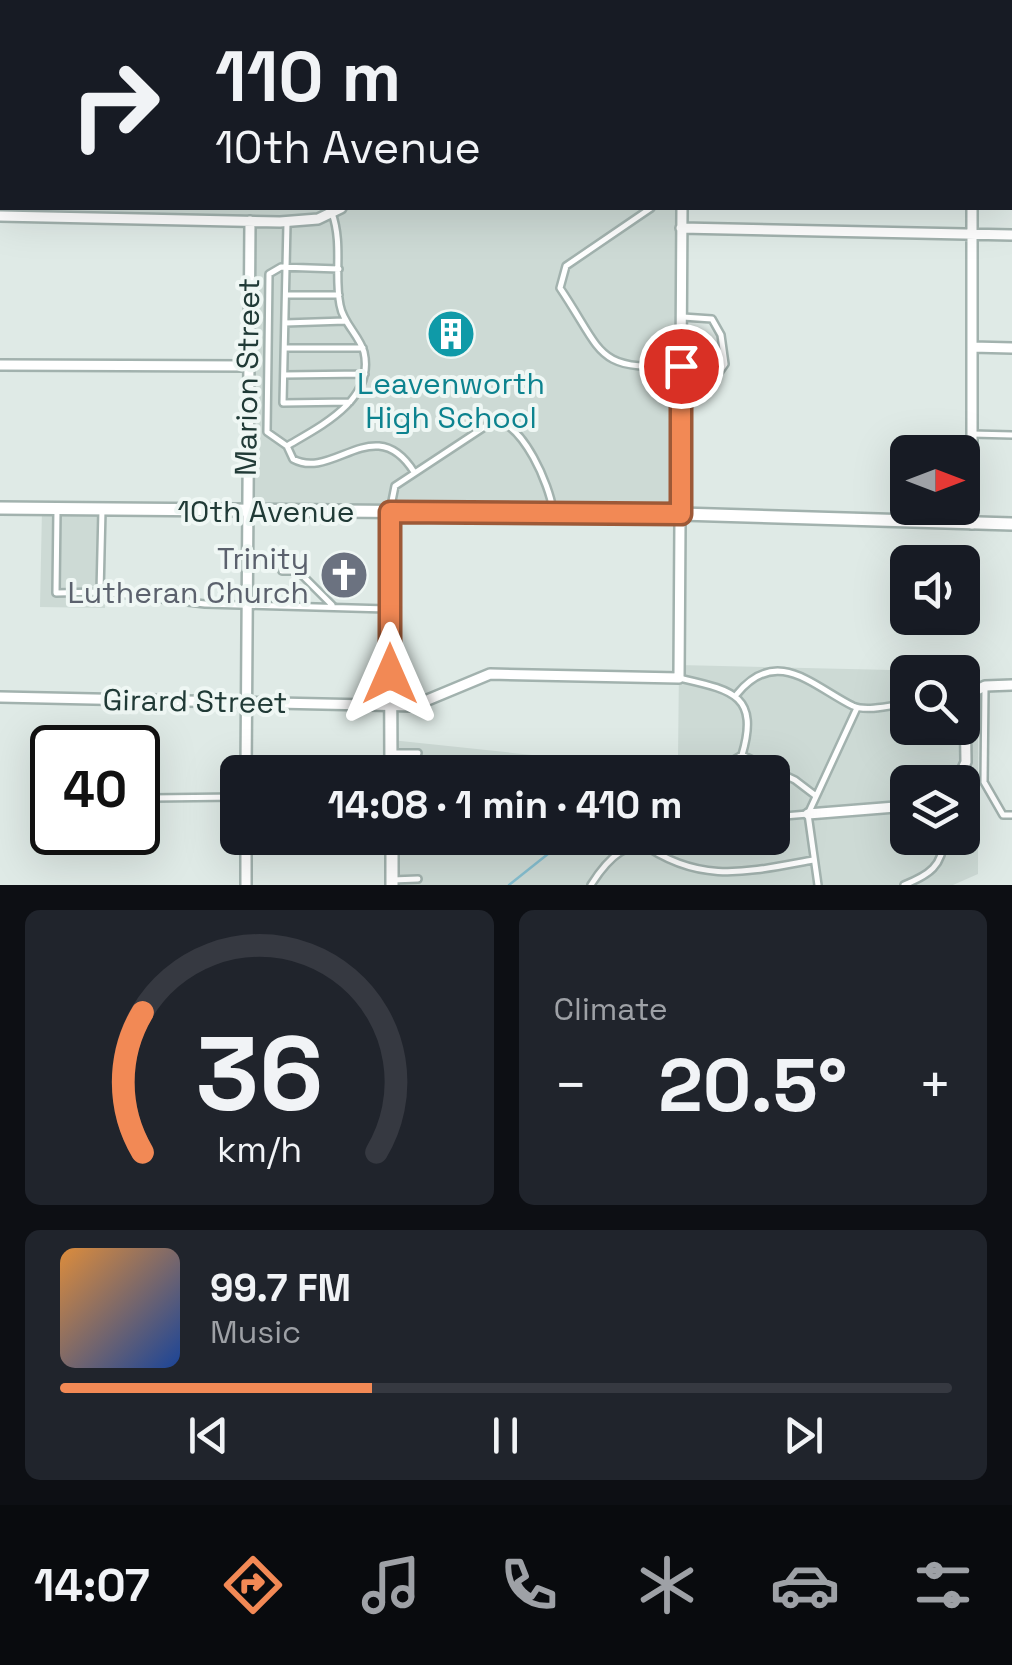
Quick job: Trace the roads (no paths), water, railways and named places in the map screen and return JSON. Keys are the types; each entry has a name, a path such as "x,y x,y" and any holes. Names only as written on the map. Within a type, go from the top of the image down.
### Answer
{"street":[{"path":"0,216 287,222 336,210"},
{"path":"679,678 682,210"},
{"path":"972,210 972,434"},
{"name":"Marion Street","path":"246,755 250,221"},
{"path":"682,228 1012,235"},
{"path":"972,348 1012,348"},
{"path":"0,365 248,366"},
{"name":"10th Avenue","path":"0,508 681,514 890,521"},
{"path":"390,512 391,753"},
{"name":"10th Avenue","path":"980,524 1012,524"},
{"name":"Girard Street","path":"0,697 413,706 490,674 679,678"},
{"path":"980,688 1012,685"},
{"path":"808,814 890,807"},
{"path":"246,855 246,885"},
{"path":"392,855 392,882"}],"lane":[{"path":"287,446 350,402 365,374 363,348 345,322 338,295 336,210"},
{"path":"648,210 566,266 560,288 607,359 616,364 681,366"},
{"path":"287,222 283,402 350,402"},
{"path":"339,269 286,268 268,274 266,432 287,446 294,459 308,464 365,446 380,446 400,454 414,472"},
{"path":"286,296 338,295"},
{"path":"681,386 711,384 726,364 721,335 712,319 682,317"},
{"path":"285,322 345,322"},
{"path":"284,348 363,348"},
{"path":"248,366 266,366"},
{"path":"284,375 365,374"},
{"path":"390,512 395,486 486,424 503,421 543,472 553,513"},
{"path":"972,434 1012,434"},
{"path":"57,509 56,593 100,592 170,602 390,610"},
{"path":"100,592 102,510"},
{"path":"282,571 298,571 334,607"},
{"path":"737,694 748,680 761,674 797,674 814,680 857,708 890,705"},
{"path":"679,678 737,694 747,709 748,736 742,755"},
{"path":"985,686 984,782 1003,816 1012,816"},
{"path":"818,885 808,814 857,708"},
{"path":"391,753 418,753"},
{"path":"790,778 816,796"},
{"path":"160,798 220,797"},
{"path":"790,816 808,814"},
{"path":"590,885 614,855"},
{"path":"658,855 726,876 814,860"},
{"path":"904,885 929,875 943,855"},
{"path":"392,882 418,880"}],"waterway":[{"path":"509,885 547,855"}],"place":[{"name":"Leavenworth High School","path":"451,334"},
{"name":"Trinity Lutheran Church","path":"344,575"}]}
